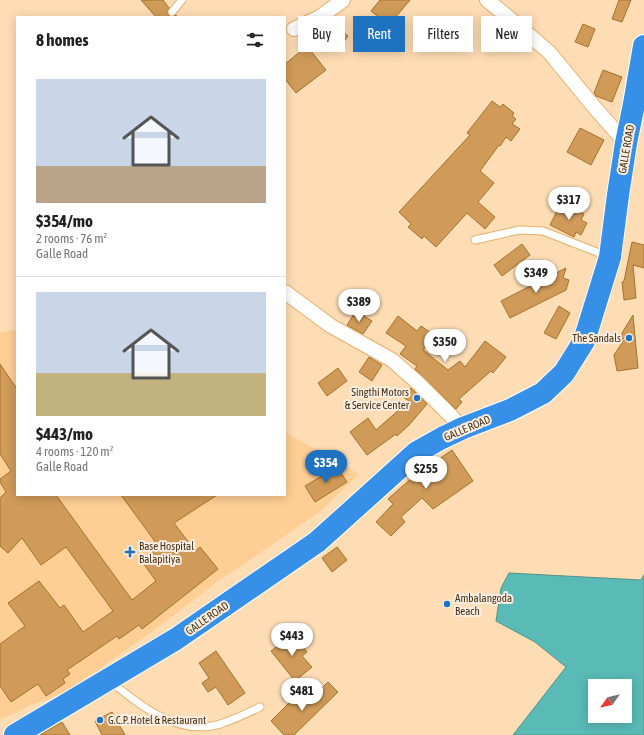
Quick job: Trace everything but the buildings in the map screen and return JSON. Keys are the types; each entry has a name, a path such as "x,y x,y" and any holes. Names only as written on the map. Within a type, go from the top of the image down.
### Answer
{"highway":[{"name":"GALLE ROAD","path":"15,735 176,639 317,542 417,452 463,428 510,410 544,393 564,373 584,340 610,257 626,143 644,46"}],"street":[{"path":"294,29 320,17 343,0"},
{"path":"487,0 508,16 549,52 626,143"},
{"path":"286,293 330,326 392,360 418,382 463,428"}],"lane":[{"path":"172,12 182,0"},
{"path":"475,240 519,230 543,231 610,257"},
{"path":"108,679 132,699 154,713 185,725 200,727 222,724 260,707"}],"shaded area":[{"name":"Base Hospital Balapitiya","path":"16,330 16,496 286,496 286,433 359,474 321,511 220,580 153,631 66,692 29,706 0,720 0,332"}],"water":[{"path":"509,573 641,580 644,575 644,735 513,735 566,667 535,642 496,621 501,588"}],"place":[{"name":"The Sandals","path":"629,338"},
{"name":"Singthi Motors & Service Center","path":"417,398"},
{"name":"Base Hospital Balapitiya","path":"130,552"},
{"name":"Ambalangoda Beach","path":"447,604"},
{"name":"G.C.P. Hotel & Restaurant","path":"100,720"}]}
